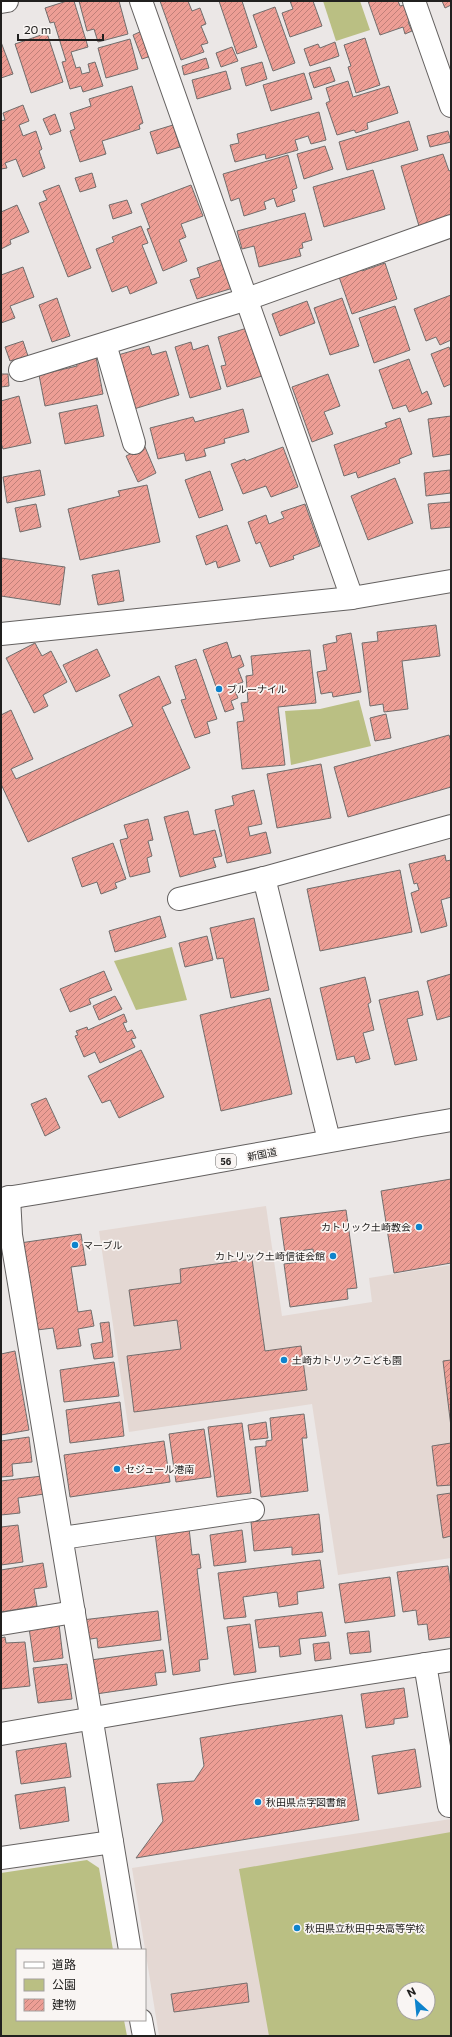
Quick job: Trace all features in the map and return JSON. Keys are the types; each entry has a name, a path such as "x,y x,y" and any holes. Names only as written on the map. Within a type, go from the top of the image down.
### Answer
{"street":[{"path":"1,2 7,1"},
{"path":"141,1 352,598"},
{"path":"414,1 451,106"},
{"path":"20,370 247,299 451,226"},
{"path":"105,344 134,443"},
{"path":"1,634 352,598 451,581"},
{"path":"179,899 264,878 451,826"},
{"path":"264,878 329,1140"},
{"name":"新国道","path":"5,1198 208,1164 329,1140 451,1120"},
{"path":"5,1198 130,1949"},
{"path":"62,1538 252,1510"},
{"path":"1,1624 74,1612"},
{"path":"1,1734 234,1694 451,1660"},
{"path":"425,1664 449,1806 451,1806"},
{"path":"1,1858 112,1842"},
{"path":"141,2021 144,2036"}],"shaded area":[{"name":"土崎カトリックこども園","path":"266,1206 282,1316 372,1302 369,1278 451,1265 451,1558 338,1575 312,1404 129,1432 99,1231"},
{"name":"秋田県立秋田中央高等学校","path":"451,1819 451,2036 159,2036 132,1868"}],"green space":[{"path":"323,1 360,1 370,30 336,41"},
{"path":"359,700 371,746 291,765 285,711 320,709"},
{"path":"172,947 187,1000 136,1010 114,961"},
{"name":"秋田県立秋田中央高等学校","path":"451,1832 451,2036 269,2036 239,1869"},
{"path":"87,1860 99,1868 113,1949 16,1949 16,2021 124,2021 127,2036 1,2036 1,1873"}],"building":[{"path":"67,1 74,1 88,47 71,52 76,68 80,67 82,74 90,72 88,64 95,62 103,86 83,92 81,86 70,89 62,62 66,61 54,22 50,23 45,8"},
{"path":"79,1 119,1 128,34 98,42 94,29 87,31"},
{"path":"160,1 188,1 192,11 200,8 206,24 201,26 208,43 201,45 204,52 181,60"},
{"path":"219,1 242,1 257,47 237,54"},
{"path":"290,1 313,1 322,26 290,37 282,13 293,9"},
{"path":"368,1 398,1 400,6 408,4 410,21 408,22 412,31 405,34 403,27 380,35"},
{"path":"442,1 451,1 451,5 445,8"},
{"path":"275,7 295,63 273,71 253,15"},
{"path":"142,31 151,56 142,59 133,35"},
{"path":"47,33 63,82 31,93 15,44"},
{"path":"365,38 380,85 356,93 348,67 351,66 344,45"},
{"path":"130,39 138,69 106,78 98,48"},
{"path":"1,42 13,74 1,78"},
{"path":"335,42 339,56 310,66 304,49 318,44 320,48"},
{"path":"232,47 238,61 221,67 216,53"},
{"path":"206,58 209,68 184,75 182,66"},
{"path":"262,62 267,79 246,86 241,68"},
{"path":"330,67 335,81 314,88 309,73"},
{"path":"226,71 231,89 197,99 192,80"},
{"path":"304,73 312,99 271,111 263,85"},
{"path":"348,81 353,97 389,86 398,113 367,123 368,129 356,133 354,130 337,135 326,103 330,101 326,88"},
{"path":"132,86 143,123 139,125 140,129 102,141 106,154 80,162 70,131 75,129 70,113 91,106 89,99"},
{"path":"23,105 29,121 19,125 23,136 36,131 42,149 39,151 45,168 23,177 16,159 5,163 7,168 1,169 1,121 5,120 3,113"},
{"path":"319,112 326,140 311,144 308,136 295,140 298,150 266,159 265,154 235,162 230,145 239,143 237,134"},
{"path":"55,114 61,131 50,135 43,119"},
{"path":"409,121 418,150 347,170 339,142"},
{"path":"173,125 180,147 157,154 150,132"},
{"path":"448,131 451,142 430,147 427,136"},
{"path":"325,146 333,169 304,179 297,154"},
{"path":"443,154 449,171 451,170 451,216 419,226 401,166"},
{"path":"288,155 297,188 292,190 295,201 277,207 274,198 264,202 266,209 244,216 239,198 231,201 223,174"},
{"path":"373,170 385,209 324,227 313,187"},
{"path":"92,173 96,187 80,192 75,178"},
{"path":"59,185 91,268 68,277 39,203 47,200 43,191"},
{"path":"191,185 203,216 181,224 186,237 179,240 187,261 163,271 147,229 150,228 141,204"},
{"path":"127,200 132,213 113,219 109,205"},
{"path":"17,205 29,232 10,240 11,244 1,249 1,212"},
{"path":"305,213 312,240 302,243 303,248 299,249 301,256 259,267 254,246 242,249 237,231"},
{"path":"141,226 148,243 142,245 157,283 130,294 127,286 112,292 96,249 114,242 112,237"},
{"path":"223,259 233,288 197,299 190,280 200,277 197,268"},
{"path":"385,263 397,299 352,314 338,274 360,267 362,271"},
{"path":"23,267 34,297 10,306 15,318 1,323 1,275"},
{"path":"451,295 451,340 440,345 436,337 426,341 414,309"},
{"path":"57,298 70,336 52,342 39,305"},
{"path":"342,298 359,346 330,355 314,308"},
{"path":"307,301 315,323 280,336 272,314"},
{"path":"395,306 410,350 374,363 359,318"},
{"path":"247,328 262,376 227,387 221,366 226,365 218,337"},
{"path":"23,341 28,356 10,361 5,347"},
{"path":"191,342 193,350 208,345 221,389 190,398 175,347"},
{"path":"149,346 152,355 166,351 179,395 134,409 118,355"},
{"path":"449,347 451,352 451,384 444,387 431,354"},
{"path":"96,357 103,394 45,406 39,375 77,366 76,361"},
{"path":"409,359 422,394 427,391 432,404 409,412 406,405 393,409 379,370"},
{"path":"1,374 8,374 9,386 1,387"},
{"path":"328,374 340,406 324,412 333,434 312,442 292,387"},
{"path":"19,396 31,443 3,449 1,443 1,401"},
{"path":"97,405 104,436 65,444 59,413"},
{"path":"243,409 249,432 224,439 225,443 204,449 206,456 186,461 184,453 158,459 150,428 193,417 195,422"},
{"path":"451,416 451,454 433,457 428,419"},
{"path":"400,418 412,454 399,459 400,463 358,478 356,472 344,476 334,445 387,427 385,423"},
{"path":"145,447 156,473 138,482 126,456"},
{"path":"283,447 298,487 271,497 266,486 243,494 231,464 245,459 246,461"},
{"path":"40,470 45,495 7,503 3,477"},
{"path":"450,470 451,493 426,496 424,473"},
{"path":"210,471 223,510 199,518 185,480"},
{"path":"395,478 413,523 368,540 351,496"},
{"path":"147,485 160,542 80,560 68,509 120,496 118,491"},
{"path":"451,502 451,527 431,529 428,504"},
{"path":"36,504 41,527 20,532 15,508"},
{"path":"305,504 320,546 293,556 294,559 270,567 260,542 256,544 248,522 266,515 269,524 284,518 281,512"},
{"path":"227,525 240,561 218,568 216,561 206,565 196,536"},
{"path":"1,558 65,567 60,605 1,596"},
{"path":"119,570 124,601 98,605 92,575"},
{"path":"436,625 440,656 402,661 408,709 384,712 383,704 370,706 362,643 378,641 377,632"},
{"path":"351,633 361,692 333,697 332,692 321,694 317,672 327,670 323,645 337,642 336,636"},
{"path":"227,642 232,658 240,655 244,666 238,669 243,682 233,686 238,698 231,701 234,709 225,712 203,650"},
{"path":"35,643 42,656 51,651 67,682 43,695 48,706 34,713 6,658"},
{"path":"97,649 110,676 76,692 63,665"},
{"path":"310,650 316,703 278,707 285,765 242,769 237,722 244,721 241,703 248,702 246,676 253,675 251,656"},
{"path":"196,659 217,719 207,722 210,733 195,738 181,700 186,699 175,666"},
{"path":"159,676 171,703 162,707 190,768 28,842 1,784 1,715 11,710 33,759 11,769 16,779 133,726 119,695"},
{"path":"386,714 391,738 375,741 370,718"},
{"path":"449,735 451,741 451,787 348,817 334,767"},
{"path":"321,764 331,818 277,828 267,774"},
{"path":"254,790 262,824 248,827 250,836 266,832 271,853 227,863 215,810 234,805 232,796"},
{"path":"188,811 194,835 215,830 222,856 213,858 216,867 180,877 164,817"},
{"path":"148,819 153,840 148,841 152,856 147,858 150,872 130,877 120,840 128,838 124,825"},
{"path":"113,843 126,879 115,883 117,888 101,894 97,882 82,887 72,858"},
{"path":"445,855 446,861 451,860 451,897 441,900 447,926 421,933 411,893 419,890 417,883 414,884 409,864"},
{"path":"400,870 412,932 320,951 307,889"},
{"path":"160,916 166,937 115,952 109,931"},
{"path":"254,918 269,990 231,998 223,958 217,959 210,928"},
{"path":"207,936 213,960 185,967 179,943"},
{"path":"104,971 112,990 89,999 91,1004 70,1012 60,989"},
{"path":"451,974 451,1016 437,1020 427,981"},
{"path":"365,977 371,1002 368,1004 374,1030 363,1033 370,1059 356,1063 354,1056 337,1060 320,988"},
{"path":"418,991 423,1015 407,1019 417,1060 395,1065 379,1000"},
{"path":"115,996 122,1009 99,1020 93,1006"},
{"path":"270,998 292,1094 221,1111 200,1015"},
{"path":"124,1014 127,1022 123,1023 127,1032 132,1030 136,1038 131,1039 135,1047 100,1063 95,1052 84,1057 75,1036 78,1035 76,1031 87,1027 88,1030"},
{"path":"141,1050 164,1097 119,1118 110,1100 102,1103 88,1076"},
{"path":"46,1098 60,1128 45,1136 31,1104"},
{"name":"カトリック土崎教会","path":"451,1179 451,1263 394,1273 381,1191"},
{"name":"カトリック土崎信徒会館","path":"346,1210 357,1288 347,1289 348,1299 290,1307 284,1264 314,1260 313,1249 285,1253 280,1218"},
{"path":"81,1234 86,1265 71,1267 78,1312 91,1310 94,1326 78,1329 81,1346 57,1349 53,1328 37,1330 29,1275 25,1276 20,1243"},
{"path":"252,1259 265,1351 301,1346 307,1390 134,1412 127,1356 181,1349 177,1320 134,1326 129,1290 181,1283 180,1269"},
{"path":"109,1322 113,1357 94,1359 91,1344 103,1342 100,1323"},
{"path":"15,1351 29,1430 1,1435 1,1354"},
{"path":"451,1360 451,1427 443,1361"},
{"path":"114,1362 119,1396 64,1402 60,1370"},
{"path":"120,1402 124,1436 70,1443 66,1410"},
{"path":"304,1414 307,1438 302,1438 308,1491 261,1497 255,1447 266,1446 266,1441 272,1440 270,1418"},
{"path":"266,1422 268,1438 250,1440 248,1425"},
{"path":"242,1423 251,1493 217,1497 208,1427"},
{"path":"204,1429 211,1477 176,1482 169,1434"},
{"path":"29,1437 32,1462 12,1464 13,1476 1,1477 1,1441"},
{"name":"セジュール港南","path":"164,1441 170,1482 70,1497 64,1455"},
{"path":"451,1443 451,1485 437,1486 432,1446"},
{"path":"42,1476 44,1494 18,1498 20,1513 1,1515 1,1481"},
{"path":"451,1493 451,1536 443,1538 437,1495"},
{"path":"319,1514 323,1552 292,1555 292,1547 254,1551 251,1522"},
{"path":"18,1525 23,1562 1,1565 1,1527"},
{"path":"189,1528 192,1555 199,1554 201,1568 197,1569 208,1659 199,1660 200,1671 173,1675 155,1533"},
{"path":"242,1530 246,1562 214,1566 210,1535"},
{"path":"320,1560 324,1588 297,1592 298,1604 279,1607 277,1592 243,1597 246,1617 224,1619 218,1573"},
{"path":"43,1563 47,1587 34,1589 37,1606 1,1612 1,1570"},
{"path":"448,1566 451,1588 451,1637 429,1640 427,1624 418,1625 416,1610 403,1612 397,1572"},
{"path":"390,1577 395,1616 345,1623 339,1584"},
{"path":"158,1611 161,1640 98,1648 97,1638 84,1640 82,1620"},
{"path":"322,1612 326,1636 299,1639 301,1654 280,1657 279,1646 259,1648 255,1620"},
{"path":"59,1624 63,1658 34,1662 29,1628"},
{"path":"250,1624 256,1672 234,1675 227,1627"},
{"path":"369,1631 371,1652 350,1654 347,1633"},
{"path":"5,1637 6,1643 25,1642 30,1686 1,1689 1,1638"},
{"path":"329,1642 331,1659 315,1661 313,1644"},
{"path":"163,1650 166,1672 155,1673 157,1685 96,1694 91,1660"},
{"path":"67,1664 72,1699 38,1703 33,1668"},
{"path":"404,1688 408,1717 394,1719 394,1724 366,1728 361,1694"},
{"name":"秋田県点字図書館","path":"342,1715 359,1820 136,1858 163,1821 157,1784 194,1781 204,1766 200,1738"},
{"path":"66,1743 71,1777 21,1784 16,1751"},
{"path":"415,1749 421,1787 378,1794 372,1756"},
{"path":"65,1787 69,1821 20,1829 15,1795"},
{"path":"247,1983 249,2002 174,2012 171,1994"}],"place":[{"name":"ブルーナイル","path":"219,689"},
{"name":"カトリック土崎教会","path":"419,1227"},
{"name":"マーブル","path":"75,1245"},
{"name":"カトリック土崎信徒会館","path":"333,1256"},
{"name":"土崎カトリックこども園","path":"284,1360"},
{"name":"セジュール港南","path":"117,1469"},
{"name":"秋田県点字図書館","path":"258,1802"},
{"name":"秋田県立秋田中央高等学校","path":"297,1928"}]}
